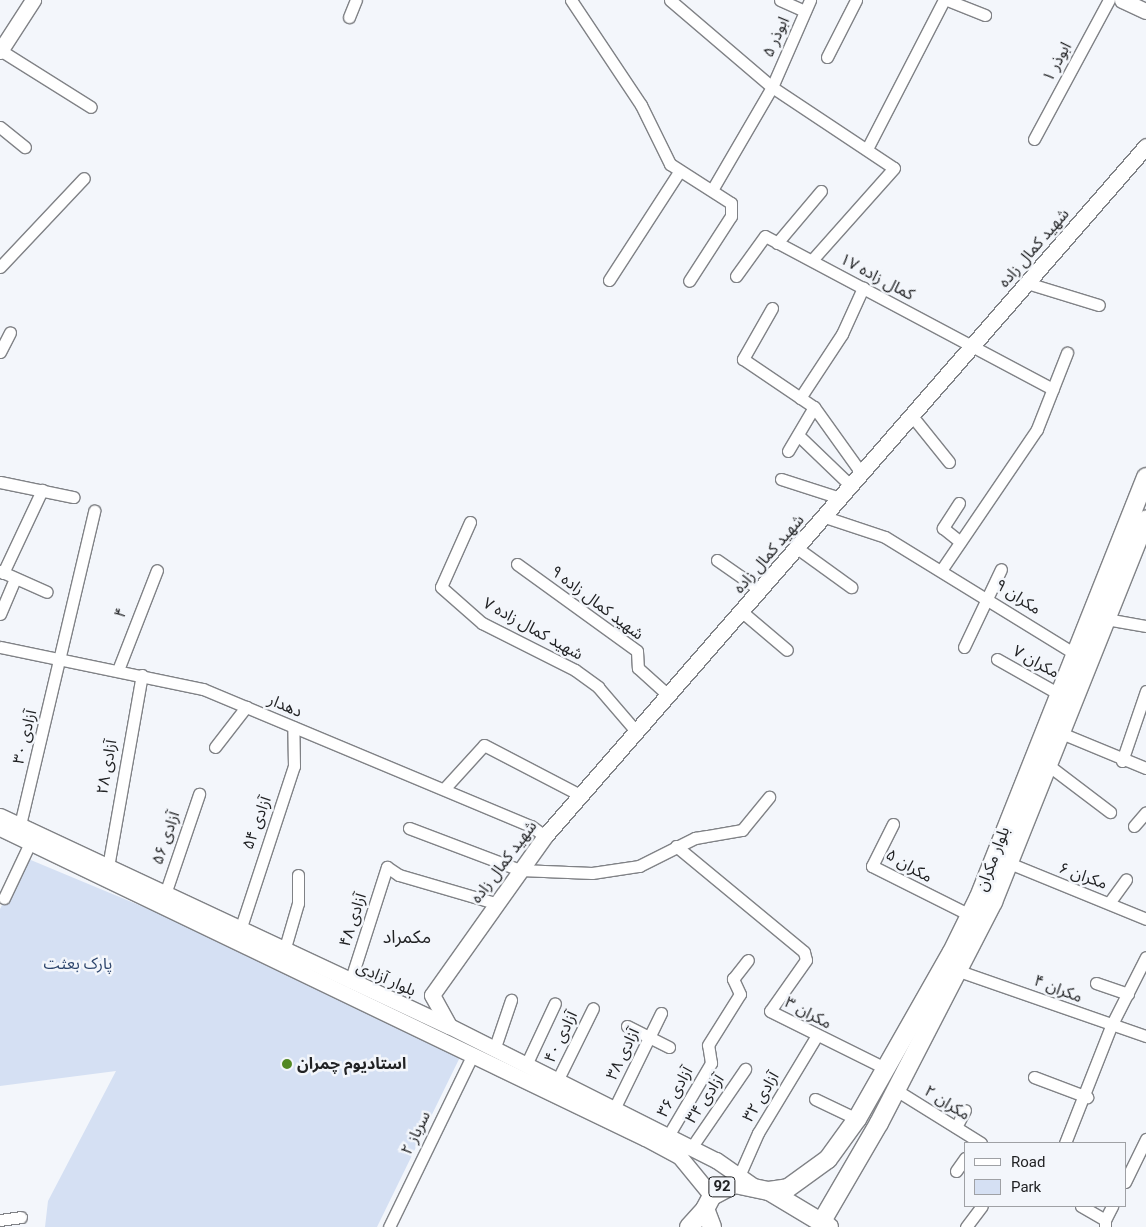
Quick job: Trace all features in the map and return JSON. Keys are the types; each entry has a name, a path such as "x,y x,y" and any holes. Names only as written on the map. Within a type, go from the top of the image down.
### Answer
{"main road":[{"path":"0,50 33,0"},
{"path":"1122,0 1146,12"},
{"name":"شهید کمال زاده","path":"432,995 494,903 545,836 635,730 862,474 1146,146"},
{"name":"بلوار مکران","path":"769,1191 808,1177 853,1126 887,1069 970,915 1146,477"},
{"name":"بلوار مکران","path":"826,1224 959,971 1009,863 1146,520"},
{"name":"بلوار آزادی","path":"0,816 350,982 449,1026 668,1136 746,1180"},
{"name":"بلوار آزادی","path":"0,828 472,1054 680,1157 708,1203"},
{"path":"402,1005 432,995 449,1026"},
{"path":"853,1126 852,1144 866,1145"},
{"name":"92","path":"689,1227 721,1187 746,1180 826,1224"},
{"name":"92","path":"708,1203 712,1227"}],"street":[{"path":"349,17 356,0"},
{"path":"572,0 679,172 731,203 731,216 689,281"},
{"path":"670,0 772,86 868,147 894,168 812,260"},
{"path":"780,0 808,5"},
{"path":"827,57 856,0"},
{"path":"868,147 946,0 985,15"},
{"name":"ابوذر ۱","path":"1034,139 1109,0"},
{"name":"ابوذر ۵","path":"712,190 772,86 808,5"},
{"path":"0,50 91,108"},
{"path":"0,127 25,147"},
{"path":"609,280 679,172"},
{"path":"0,268 84,178"},
{"path":"777,243 821,191"},
{"name":"کمال زاده ۱۷","path":"736,276 765,236 974,344 1053,389"},
{"path":"1027,283 1099,305"},
{"path":"800,398 842,334 863,288"},
{"path":"772,308 743,359 814,407 862,474"},
{"path":"0,352 10,332"},
{"path":"942,569 1037,429 1067,354"},
{"path":"788,451 814,407"},
{"path":"912,416 949,462"},
{"path":"798,435 851,486"},
{"path":"781,478 840,498"},
{"path":"0,482 73,497"},
{"path":"42,490 2,572 47,592"},
{"path":"959,502 943,528 960,542"},
{"name":"آزادی ۳۰","path":"20,825 62,658 94,511"},
{"name":"مکران ۹","path":"824,517 885,537 988,597 1075,654"},
{"name":"شهید کمال زاده ۷","path":"470,522 441,588 482,623 575,670 598,687 635,730"},
{"path":"797,548 851,588"},
{"path":"717,560 760,590"},
{"name":"شهید کمال زاده ۹","path":"517,564 637,651 638,668 667,694"},
{"path":"964,647 1002,568"},
{"name":"۴","path":"118,670 157,570"},
{"path":"0,614 15,579"},
{"path":"741,611 787,650"},
{"path":"1106,620 1146,626"},
{"name":"دهدار","path":"0,647 62,658 203,689 444,790 545,836"},
{"name":"مکران ۷","path":"997,659 1059,694"},
{"name":"آزادی ۲۸","path":"108,867 142,675"},
{"path":"1122,761 1146,691"},
{"path":"215,747 246,707"},
{"name":"آزادی ۵۴","path":"240,930 294,766 293,727"},
{"path":"1061,734 1122,761 1146,768"},
{"path":"444,790 484,744 580,795"},
{"path":"1048,765 1110,812"},
{"name":"آزادی ۵۶","path":"165,894 199,794"},
{"path":"409,828 520,870 592,873 639,866 676,846 742,830 769,797"},
{"path":"1134,826 1146,812"},
{"name":"مکران ۵","path":"893,824 872,866 970,915"},
{"path":"4,898 30,843"},
{"name":"مکران ۳","path":"676,846 804,952 806,960 770,1012 816,1037 887,1069"},
{"name":"مکران ۶","path":"1009,863 1058,886 1109,903 1146,919"},
{"name":"آزادی ۴۸","path":"350,982 387,867 399,875 494,903"},
{"path":"284,951 298,904 298,875"},
{"path":"1109,903 1126,880"},
{"path":"1065,1142 1087,1097 1111,1026 1146,957"},
{"name":"آزادی ۳۶","path":"668,1136 711,1063 708,1044 740,994 734,980 748,960"},
{"name":"مکران ۴","path":"959,971 1111,1026 1146,1036"},
{"path":"1096,983 1128,994"},
{"path":"494,1050 511,1000"},
{"path":"526,1065 555,1003"},
{"name":"آزادی ۴۰","path":"558,1081 593,1008"},
{"name":"آزادی ۳۸","path":"614,1109 661,1013"},
{"path":"627,1026 669,1048"},
{"name":"آزادی ۳۲","path":"746,1180 758,1133 816,1037"},
{"name":"سرباز ۲","path":"388,1227 472,1054"},
{"name":"آزادی ۳۴","path":"691,1148 745,1069"},
{"path":"1034,1077 1087,1097"},
{"name":"مکران ۲","path":"896,1090 956,1126 977,1142"},
{"path":"814,1099 853,1126"},
{"path":"956,1126 965,1110"},
{"path":"1126,1180 1146,1139"},
{"path":"956,1171 964,1159"},
{"path":"966,1227 981,1207"},
{"path":"1082,1207 1105,1224 1112,1207"},
{"path":"0,1220 21,1217"}],"green space":[{"name":"استادیوم چمران","path":"26,858 182,923 462,1053 377,1227 45,1227 48,1201 116,1071 0,1086 0,909"}],"place":[{"name":"استادیوم چمران","path":"287,1064"}],"district":[{"name":"مکمراد","path":"407,937"}],"park label":[{"name":"پارک بعثت","path":"78,964"}]}
